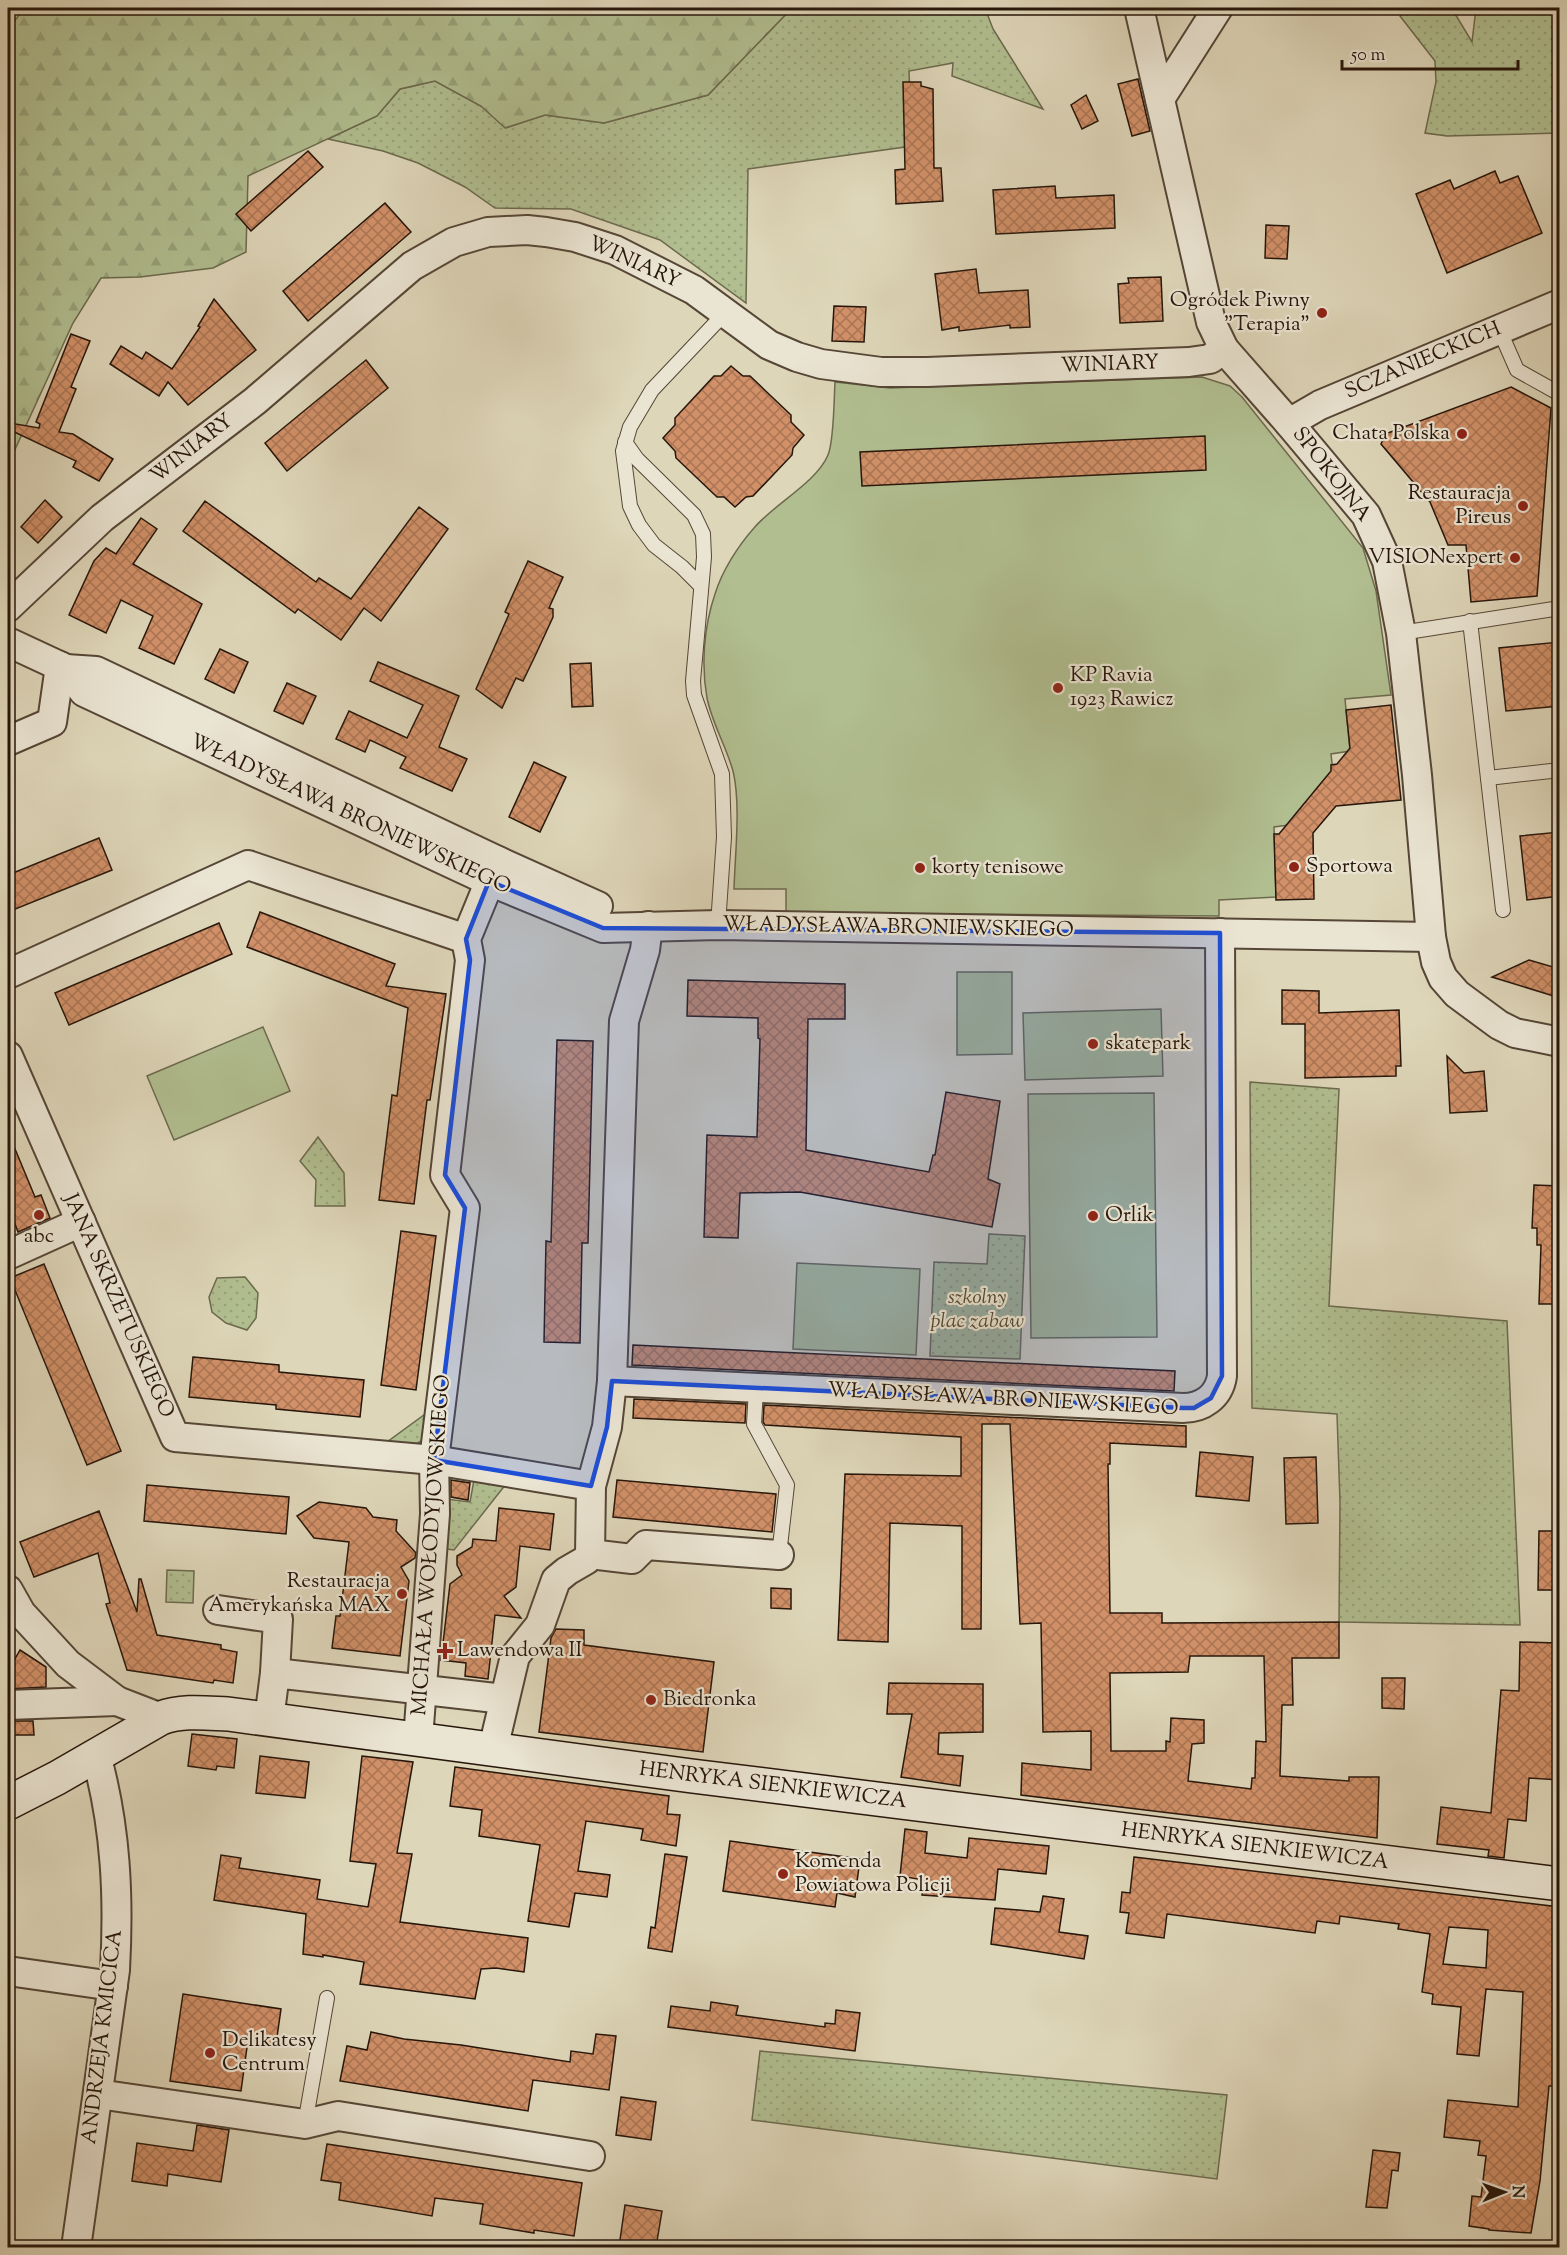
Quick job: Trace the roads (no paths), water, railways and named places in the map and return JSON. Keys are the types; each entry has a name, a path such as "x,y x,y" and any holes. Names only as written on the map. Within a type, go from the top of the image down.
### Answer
{"street":[{"name":"SPOKOJNA","path":"1139,8 1211,322 1224,349 1366,515 1387,561 1401,633 1417,775 1431,937 1436,962 1443,978 1463,1000 1498,1025 1515,1033 1560,1042"},
{"path":"1160,99 1218,8"},
{"name":"WINIARY","path":"8,607 102,518 255,401 412,266 454,242 470,236 505,230 527,230 575,237 607,247 644,263 694,290 769,345 821,364 881,372 927,372 1189,362 1210,359 1224,349"},
{"name":"SCZANIECKICH","path":"1289,423 1320,405 1560,304"},
{"name":"WŁADYSŁAWA BRONIEWSKIEGO","path":"8,642 63,668 96,671 493,871 579,898 648,926 718,925 1431,937"},
{"path":"8,741 52,722 63,668"},
{"path":"8,974 248,865 466,939"},
{"name":"MICHAŁA WOŁODYJOWSKIEGO","path":"418,1739 435,1514 434,1460 465,1208 446,1175 470,960 466,939 493,871"},
{"path":"494,1749 515,1656 540,1625 556,1580 586,1560 590,1554 591,1486 607,1427 612,1381 624,1021 645,950 648,926"},
{"name":"WŁADYSŁAWA BRONIEWSKIEGO","path":"612,1381 1183,1408 1194,1408 1211,1398 1220,1385 1222,1376 1220,933"},
{"name":"JANA SKRZETUSKIEGO","path":"8,1056 176,1437 434,1460 591,1486"},
{"path":"8,1255 81,1222"},
{"path":"590,1554 633,1559 646,1545 779,1555"},
{"path":"8,1590 21,1613 68,1664 117,1701 161,1718"},
{"path":"218,1610 278,1619 275,1673 269,1720"},
{"path":"275,1673 504,1699"},
{"path":"8,1705 117,1701"},
{"name":"HENRYKA SIENKIEWICZA","path":"8,1803 161,1718 176,1712 190,1712 269,1720 701,1778 1560,1884"},
{"name":"ANDRZEJA KMICICA","path":"76,2247 113,1986 117,1933 118,1883 109,1807 96,1755"},
{"path":"8,1971 113,1986"},
{"path":"98,2094 305,2124 338,2116 591,2156"}],"lane":[{"path":"701,586 682,567 654,545 639,525 630,506 623,451 630,427 652,390 725,313"},
{"path":"1499,329 1517,370 1560,394"},
{"path":"625,442 637,459 694,515 700,525 704,546 693,681 694,695 722,774 724,837 718,925"},
{"path":"1401,633 1560,608"},
{"path":"1470,621 1503,910"},
{"path":"1488,778 1560,770"},
{"path":"756,1388 754,1424 787,1485 779,1555"},
{"path":"305,2124 327,1998"}],"place":[{"name":"Ogródek Piwny \"Terapia\"","path":"1322,313"},
{"name":"Chata Polska","path":"1462,434"},
{"name":"Restauracja Pireus","path":"1523,506"},
{"name":"VISIONexpert","path":"1515,558"},
{"name":"KP Ravia 1923 Rawicz","path":"1058,688"},
{"name":"Sportowa","path":"1294,867"},
{"name":"korty tenisowe","path":"920,868"},
{"name":"skatepark","path":"1093,1044"},
{"name":"abc","path":"39,1215"},
{"name":"Orlik","path":"1093,1216"},
{"name":"Restauracja Amerykańska MAX","path":"402,1594"},
{"name":"Lawendowa II","path":"445,1651"},
{"name":"Biedronka","path":"651,1700"},
{"name":"Komenda Powiatowa Policji","path":"783,1874"},
{"name":"Delikatesy Centrum","path":"210,2053"}],"park label":[{"name":"szkolny plac zabaw","path":"977,1310"}]}
